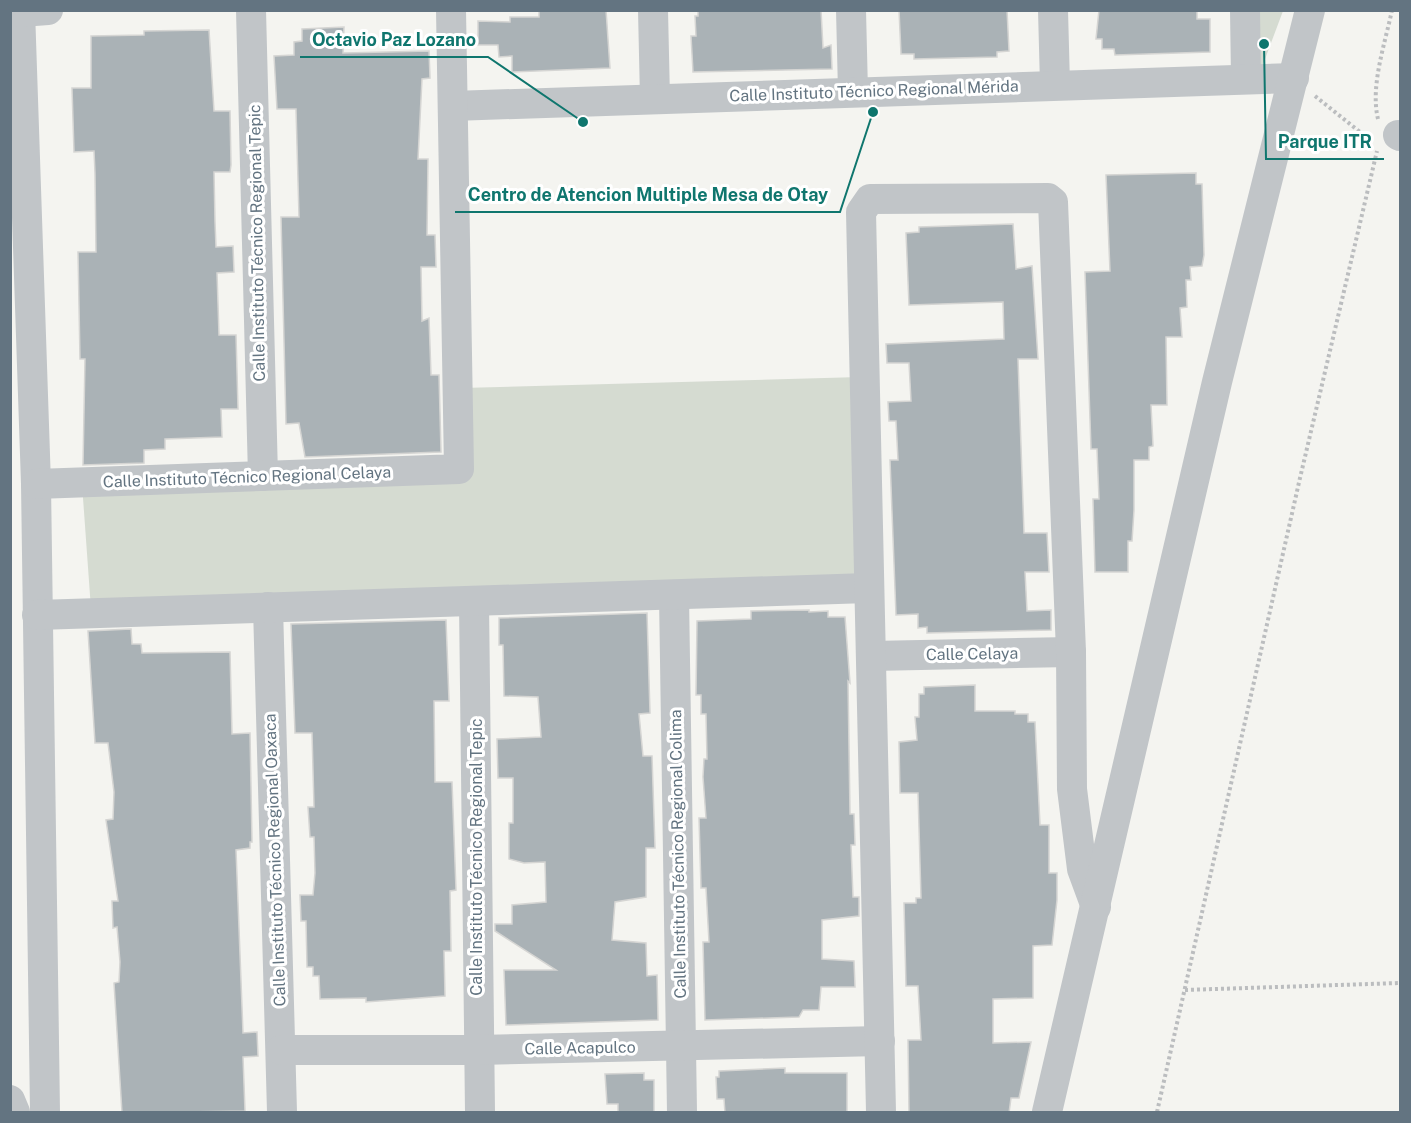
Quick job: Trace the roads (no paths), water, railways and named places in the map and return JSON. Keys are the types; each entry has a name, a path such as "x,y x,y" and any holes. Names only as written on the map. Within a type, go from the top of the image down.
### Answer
{"street":[{"name":"Calle Instituto Técnico Regional Tepic","path":"251,10 263,476"},
{"path":"451,10 453,106"},
{"path":"653,10 655,99"},
{"path":"851,10 853,92"},
{"path":"1053,10 1054,85"},
{"path":"1245,10 1246,78"},
{"path":"1047,1113 1217,382 1310,10"},
{"path":"30,11 18,152 36,484 45,1113"},
{"name":"Calle Instituto Técnico Regional Mérida","path":"453,106 1294,78"},
{"name":"Calle Instituto Técnico Regional Celaya","path":"36,484 459,469 453,106"},
{"path":"881,1113 861,212 870,199 1051,199 1071,652 1074,819 1082,869 1096,907"},
{"path":"37,615 868,588"},
{"name":"Calle Instituto Técnico Regional Colima","path":"674,596 682,1113"},
{"name":"Calle Instituto Técnico Regional Tepic","path":"474,602 480,1113"},
{"name":"Calle Instituto Técnico Regional Oaxaca","path":"268,607 282,1113"},
{"name":"Calle Celaya","path":"872,656 1071,652"},
{"name":"Calle Acapulco","path":"280,1050 478,1050 880,1041"},
{"path":"10,1100 15,1113"}],"place":[{"name":"Parque ITR","path":"1264,44"},
{"name":"Centro de Atencion Multiple Mesa de Otay","path":"873,112"},
{"name":"Octavio Paz Lozano","path":"583,122"}]}
